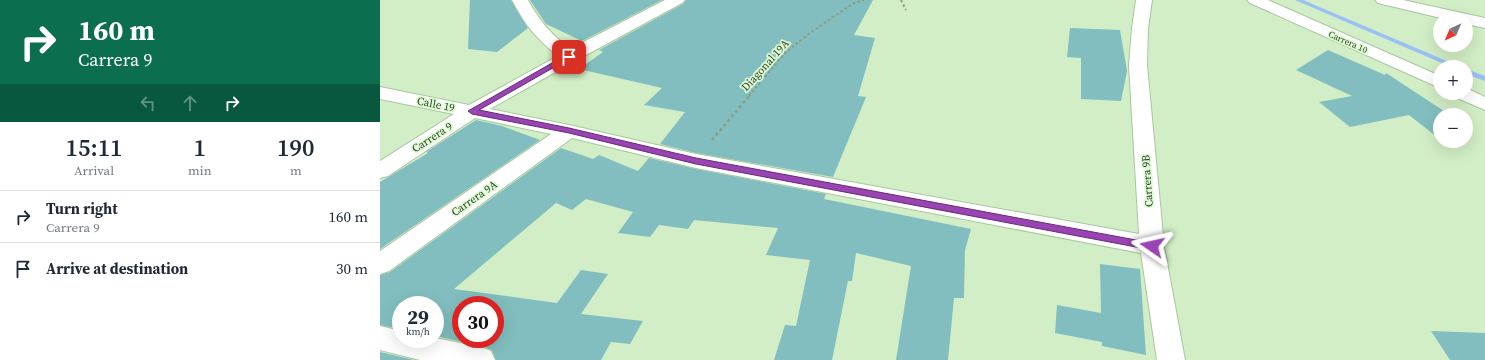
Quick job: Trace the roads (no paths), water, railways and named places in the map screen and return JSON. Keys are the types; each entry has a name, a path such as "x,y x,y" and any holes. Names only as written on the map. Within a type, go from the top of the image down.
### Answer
{"street":[{"path":"520,0 532,22 545,37 569,57"},
{"name":"Carrera 9","path":"380,171 472,111 569,57 677,0"},
{"name":"Carrera 9B","path":"1144,0 1140,28 1138,65 1152,246 1171,360"},
{"name":"Carrera 10","path":"1255,0 1433,80"},
{"path":"1383,0 1435,12"},
{"path":"1473,20 1485,23"},
{"name":"Calle 19","path":"380,93 569,131 696,161 1152,246"},
{"path":"1473,98 1485,104"},
{"name":"Carrera 9A","path":"380,264 569,131"},
{"path":"380,338 481,360"}],"waterway":[{"path":"1298,0 1440,60"},
{"path":"1473,74 1485,79"}]}
